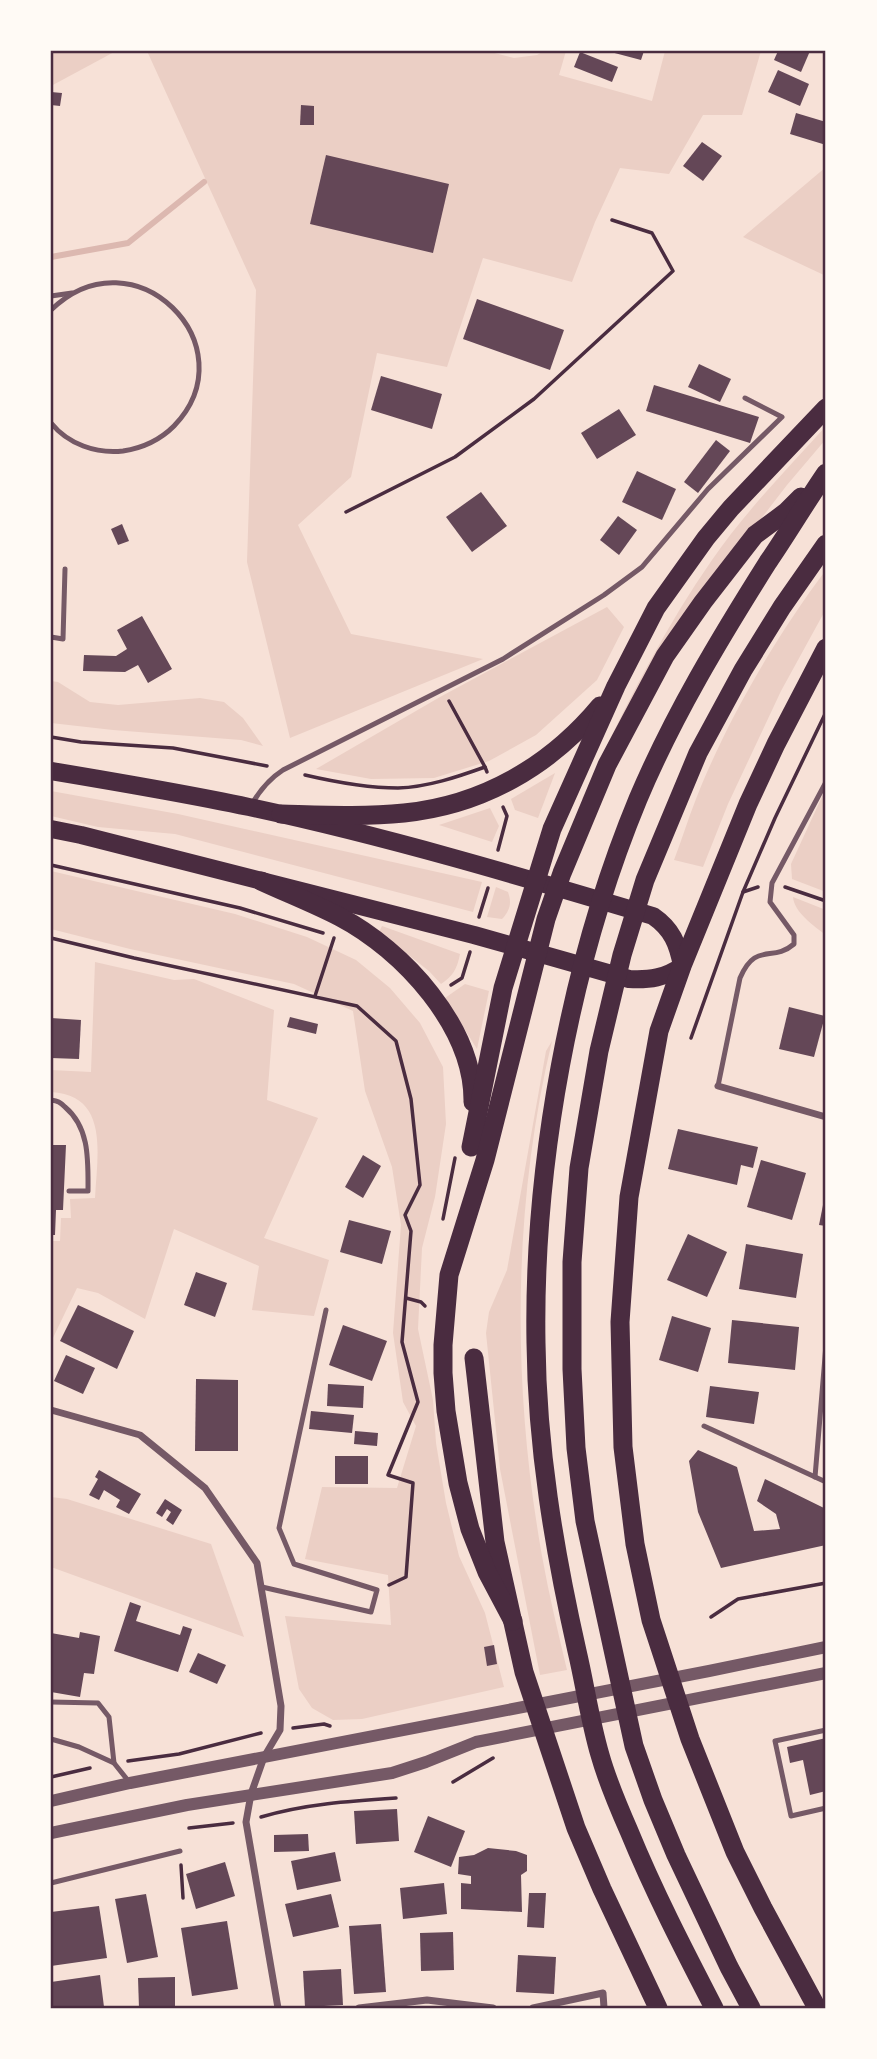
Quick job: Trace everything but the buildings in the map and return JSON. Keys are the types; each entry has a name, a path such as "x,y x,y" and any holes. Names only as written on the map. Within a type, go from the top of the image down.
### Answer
{"highway":[{"path":"466,1144 503,988 552,829 616,686 656,608 705,538 826,408"},
{"path":"513,1621 482,1561 470,1530 458,1483 446,1411 443,1345 449,1275 485,1160 546,919 607,765 664,656 703,602 755,535 786,512 825,474"},
{"path":"714,2008 645,1870 600,1755 563,1587 548,1504 536,1343 538,1242 547,1153 566,1040 592,935 614,864 639,798 674,722 718,642 825,474"},
{"path":"751,2008 667,1833 634,1746 585,1521 576,1448 572,1369 572,1262 579,1168 599,1051 626,942 645,880 698,753 743,670 826,544"},
{"path":"817,2008 735,1852 690,1739 651,1620 635,1544 623,1447 621,1336 629,1197 659,1031 682,966 748,804 826,648"},
{"path":"281,814 403,813 434,808 495,790 524,774 557,749 586,722 616,686"},
{"path":"261,881 341,918 374,939 404,965 433,996 463,1051 469,1072 473,1092 466,1144"},
{"path":"474,1359 495,1542 524,1672 576,1828 658,2008"},
{"path":"729,1967 761,2008"}],"main road":[{"path":"51,771 186,794 281,814 493,868 653,916 673,935 679,948 682,966 662,978 629,979 474,935 81,835 51,830"}],"street":[{"path":"718,1086 826,1116"},
{"path":"51,1410 140,1435 205,1488 257,1563 281,1706 280,1730 264,1757 251,1794 246,1822 278,2008"},
{"path":"51,1801 130,1783 826,1647"},
{"path":"51,1833 187,1805 392,1773 476,1742 501,1736 826,1673"},
{"path":"533,2008 603,1993 604,2008"},
{"path":"359,2008 427,2000 493,2008"}],"lane":[{"path":"51,296 73,293 99,283 128,284 155,293 177,310 192,335 199,362 196,390 184,416 164,436 138,449 110,452 82,446 58,432 51,423"},
{"path":"51,310 73,293"},
{"path":"250,807 260,790 283,770 503,659 604,595 642,567 708,489 782,418 745,398"},
{"path":"51,637 63,639 65,569"},
{"path":"718,1086 740,978 747,963 758,955 789,948 794,944 794,936 770,902 772,883 826,782"},
{"path":"51,1100 58,1101 74,1114 84,1135 88,1191 69,1191"},
{"path":"262,1587 371,1612 377,1590 294,1564 279,1528 326,1310"},
{"path":"814,1477 826,1345"},
{"path":"704,1426 826,1482"},
{"path":"51,1702 98,1703 109,1717 114,1763"},
{"path":"826,1730 775,1741 791,1816 826,1808"},
{"path":"51,1738 114,1763 130,1783"},
{"path":"51,1882 180,1851"}],"path":[{"path":"346,512 456,457 534,399 673,271 652,233 612,220"},
{"path":"433,996 463,978 507,816 485,767 443,690"},
{"path":"691,1038 743,892 826,712"},
{"path":"51,737 81,742 173,748 343,782 399,788 450,779 485,767"},
{"path":"173,748 174,755"},
{"path":"51,865 240,908 335,937 315,996"},
{"path":"51,938 357,1006 396,1041 411,1100 420,1185 405,1215 411,1231 402,1342 418,1402 388,1475 413,1483 406,1577 377,1590"},
{"path":"441,1229 466,1144"},
{"path":"406,1298 421,1302 425,1306"},
{"path":"711,1617 738,1599 826,1583"},
{"path":"51,1777 114,1763 178,1754 250,1734 324,1724 340,1728"},
{"path":"453,1782 494,1757"},
{"path":"190,1828 246,1822 288,1809 342,1801 396,1798"}],"shaded area":[{"path":"51,51 116,51 51,86"},
{"path":"147,51 487,51 514,58 537,55 544,51 566,51 559,75 652,101 665,51 761,51 742,115 703,115 669,174 620,168 572,282 483,258 447,367 377,353 351,477 298,525 351,634 483,659 290,738 247,562 256,290"},
{"path":"826,167 826,276 743,237"},
{"path":"826,426 826,439 730,559 587,798 582,799 642,676 693,588 738,525"},
{"path":"826,570 826,609 781,691 728,804 703,867 674,860 708,770 737,710 771,651"},
{"path":"607,607 624,627 597,680 536,735 489,761 434,778 371,779 316,769 440,697"},
{"path":"51,681 58,682 90,702 118,705 200,698 224,702 243,718 263,746 241,740 51,723"},
{"path":"555,773 538,818 515,810 511,799"},
{"path":"826,788 826,892 792,879 791,864"},
{"path":"51,791 178,814 482,882 473,912 175,834 98,827 51,816"},
{"path":"490,808 499,826 492,842 439,825"},
{"path":"51,871 235,914 307,937 356,960 390,988 420,1023 443,1067 446,1124 435,1197 422,1248 418,1329 433,1400 436,1443 446,1503 459,1556 485,1613 504,1687 362,1719 333,1720 312,1708 299,1689 285,1616 391,1625 388,1575 305,1559 322,1487 397,1488 416,1426 403,1402 393,1333 401,1225 392,1167 365,1091 353,1011 294,984 51,929"},
{"path":"496,887 508,892 509,896 507,913 502,919 487,917"},
{"path":"793,897 826,910 826,935 801,913"},
{"path":"382,926 460,954 454,972 441,984 429,971 379,932"},
{"path":"95,962 174,980 194,979 274,1010 267,1100 318,1118 264,1238 329,1260 314,1316 252,1310 259,1266 174,1229 145,1319 98,1293 77,1288 51,1342 51,1241 60,1241 61,1218 71,1218 70,1199 95,1198 98,1147 96,1130 83,1104 70,1096 51,1092 51,1070 91,1072"},
{"path":"465,984 489,991 477,1049 445,998"},
{"path":"552,1041 529,1168 523,1233 521,1363 532,1492 545,1571 567,1670 540,1675 500,1469 486,1333 489,1312 507,1270 546,1051"},
{"path":"51,1497 67,1499 211,1544 244,1637 51,1567"}],"waterway":[{"path":"51,257 128,243 204,182"}]}
